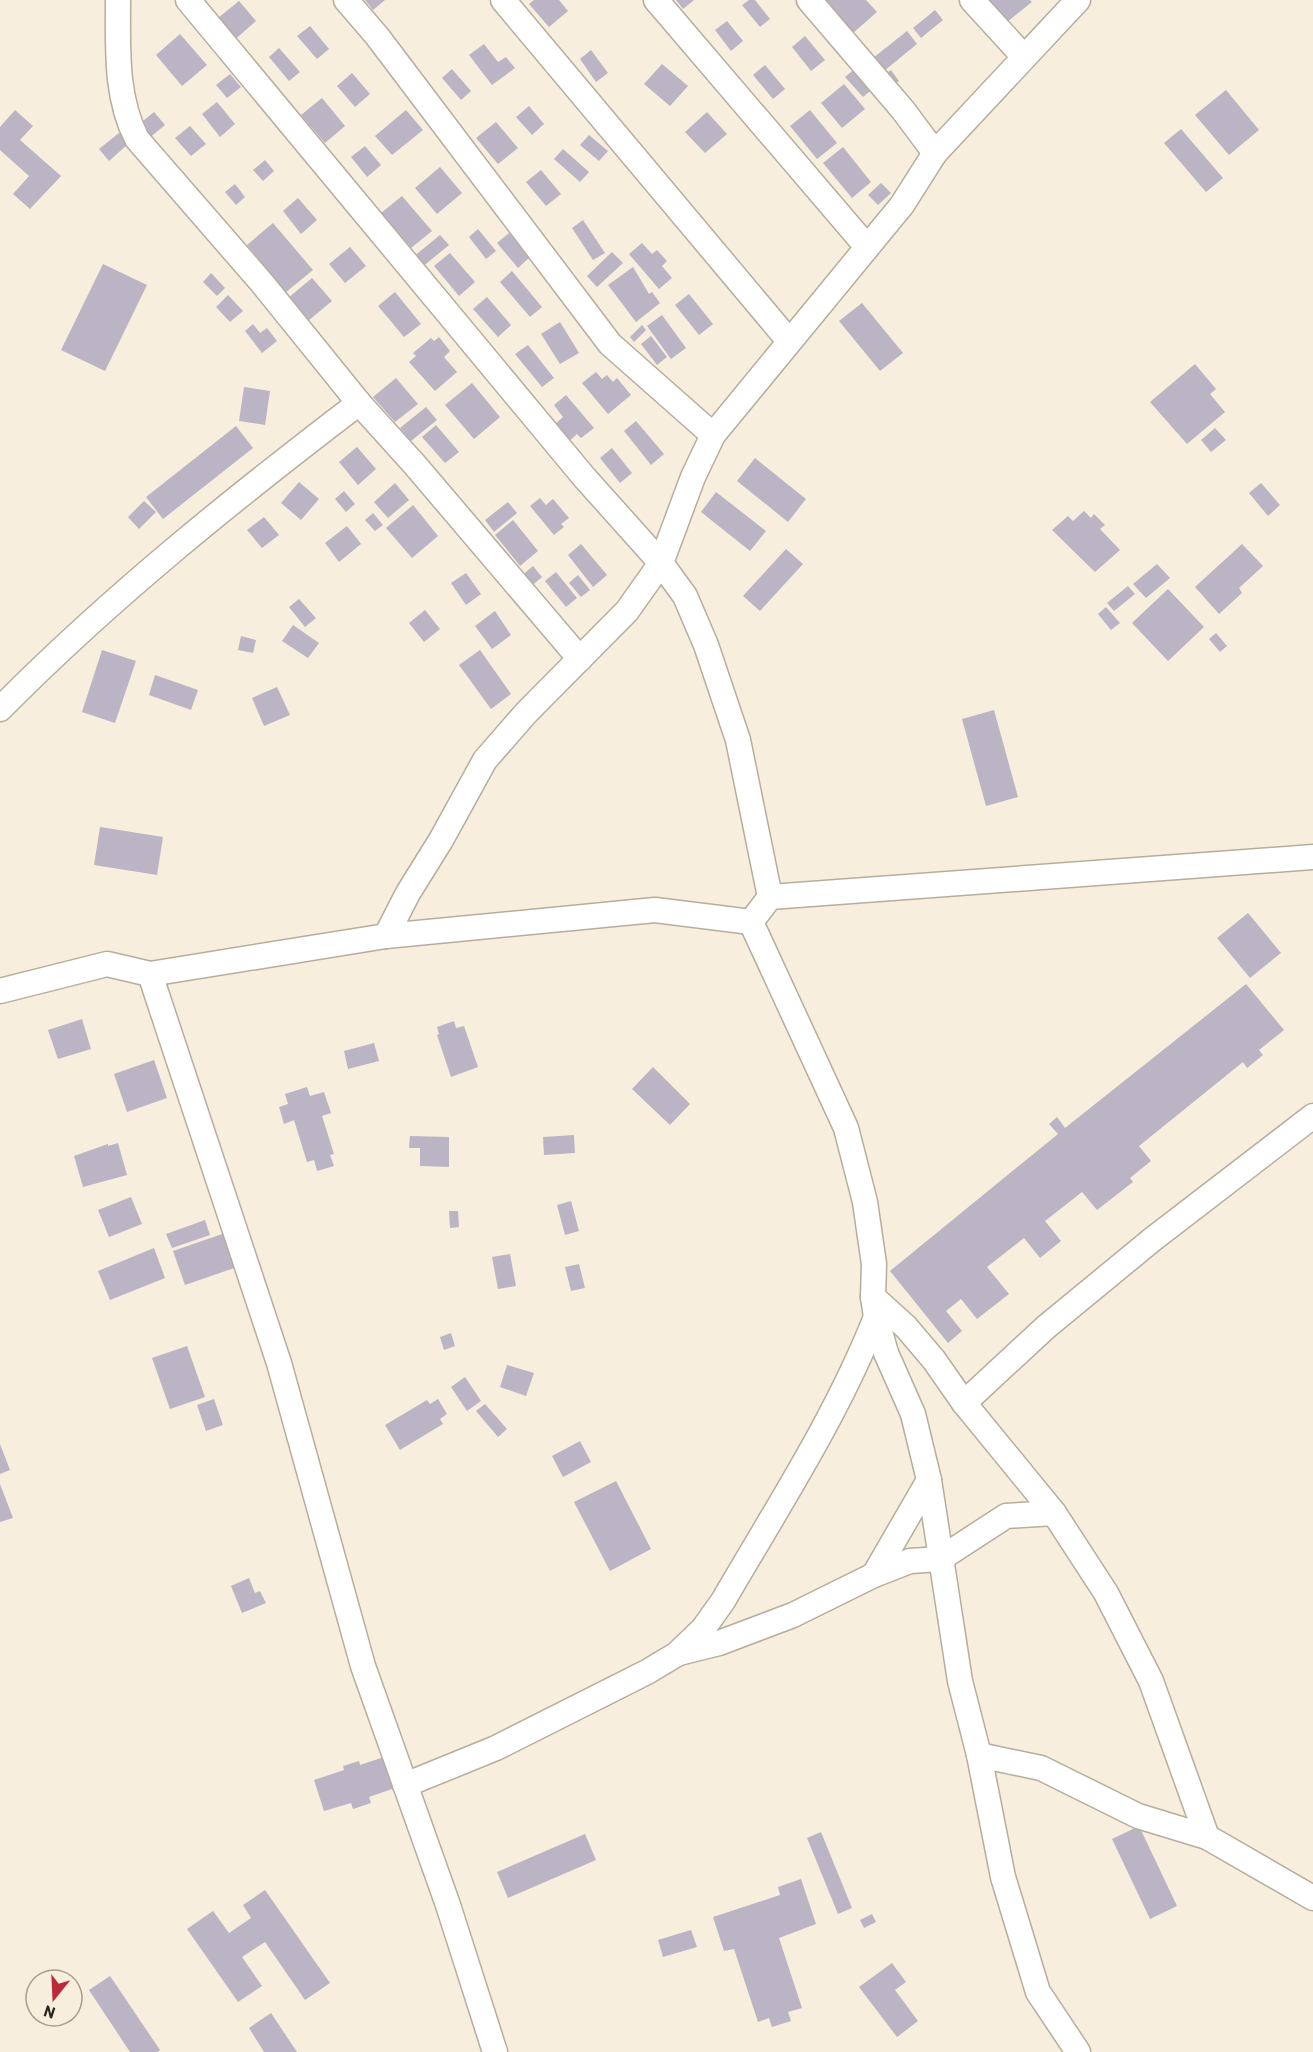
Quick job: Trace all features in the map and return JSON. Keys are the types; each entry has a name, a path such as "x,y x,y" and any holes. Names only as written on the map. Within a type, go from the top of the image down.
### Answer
{"street":[{"path":"118,0 118,63 123,102 137,139 239,256 359,403 415,465 580,659"},
{"path":"188,0 577,468 661,563 685,596 718,680 749,786 770,897 751,922"},
{"path":"346,0 377,36 610,344 713,435"},
{"path":"503,0 789,341"},
{"path":"656,0 867,247"},
{"path":"809,0 903,111 935,153"},
{"path":"972,0 1024,57"},
{"path":"386,936 408,893 441,840 485,760 627,611 661,563 693,477 713,435 902,205 935,153 1078,0"},
{"path":"0,709 69,639 145,572 359,403"},
{"path":"770,897 1313,857"},
{"path":"0,991 107,964 150,974 386,936 655,910 751,922"},
{"path":"751,922 846,1128 865,1202 874,1264 874,1307 886,1353 913,1414 929,1480 960,1682 979,1755 1003,1877 1038,1992 1077,2052"},
{"path":"150,974 279,1363 363,1666 448,1905 495,2052"},
{"path":"964,1403 1046,1326 1153,1239 1313,1116"},
{"path":"874,1307 906,1327 964,1403 1054,1513 1107,1593 1151,1681 1207,1838"},
{"path":"405,1785 496,1748 647,1672 677,1654 703,1629 723,1601 842,1392 861,1356 874,1307"},
{"path":"874,1575 929,1480"},
{"path":"677,1654 719,1643 793,1615 874,1575 909,1561 940,1559 1006,1516 1054,1513"},
{"path":"979,1755 1041,1768 1138,1816 1207,1838 1313,1898"}],"building":[{"path":"365,0 385,0 373,10"},
{"path":"534,0 559,0 568,11 549,27 529,4"},
{"path":"676,0 694,0 683,9"},
{"path":"749,0 755,0 770,19 760,27 742,5"},
{"path":"825,0 866,0 877,12 853,33"},
{"path":"989,0 1030,0 1032,2 1007,22"},
{"path":"239,1 256,21 231,43 213,22"},
{"path":"935,10 943,20 921,38 913,28"},
{"path":"727,21 743,41 731,51 715,30"},
{"path":"310,26 329,49 317,59 297,36"},
{"path":"907,31 917,44 884,71 873,58"},
{"path":"180,34 207,65 182,86 156,55"},
{"path":"805,36 825,60 811,71 792,47"},
{"path":"484,44 498,62 506,57 515,68 492,85 469,55"},
{"path":"279,48 300,72 289,81 269,57"},
{"path":"591,50 608,73 596,82 580,59"},
{"path":"662,64 688,86 670,106 644,84"},
{"path":"765,65 785,89 773,99 753,75"},
{"path":"856,68 874,88 863,97 845,77"},
{"path":"452,69 471,91 461,100 442,78"},
{"path":"891,70 899,81 892,86 884,75"},
{"path":"352,73 370,94 355,107 337,86"},
{"path":"230,74 241,87 227,98 216,85"},
{"path":"844,84 865,109 842,128 821,103"},
{"path":"1226,90 1259,130 1229,155 1195,115"},
{"path":"322,98 345,126 325,143 301,115"},
{"path":"217,102 235,124 220,137 202,114"},
{"path":"529,106 544,124 532,135 516,117"},
{"path":"15,110 33,126 20,140 61,176 30,209 13,194 29,176 0,150 0,127"},
{"path":"406,110 423,130 392,155 375,136"},
{"path":"810,110 837,143 817,159 790,126"},
{"path":"154,112 165,125 148,139 137,126"},
{"path":"707,112 727,134 705,153 685,132"},
{"path":"496,122 518,148 498,164 476,138"},
{"path":"190,126 206,144 191,156 175,138"},
{"path":"1181,129 1223,178 1206,192 1164,143"},
{"path":"119,133 128,144 109,161 99,149"},
{"path":"589,135 608,151 599,161 580,145"},
{"path":"365,146 381,165 367,177 351,157"},
{"path":"843,147 871,182 852,198 823,163"},
{"path":"563,149 589,172 580,182 554,159"},
{"path":"265,160 274,171 263,181 253,170"},
{"path":"440,167 462,193 437,214 415,188"},
{"path":"541,170 561,194 546,206 526,182"},
{"path":"881,183 891,193 878,205 868,195"},
{"path":"235,184 245,197 236,205 225,192"},
{"path":"402,196 432,231 411,248 381,213"},
{"path":"298,198 317,220 301,234 283,211"},
{"path":"583,220 605,253 593,260 572,228"},
{"path":"273,223 313,270 286,292 247,245"},
{"path":"478,229 496,251 486,259 469,237"},
{"path":"509,233 530,257 518,268 497,243"},
{"path":"440,235 449,245 421,268 412,258"},
{"path":"642,243 652,254 657,250 667,261 662,266 672,278 659,289 629,254"},
{"path":"350,247 366,266 345,283 329,264"},
{"path":"612,252 623,263 597,287 587,276"},
{"path":"450,253 475,282 459,296 434,266"},
{"path":"103,264 147,285 105,371 61,350"},
{"path":"633,267 649,294 652,292 660,303 636,322 608,285"},
{"path":"512,271 542,307 530,317 500,282"},
{"path":"211,273 225,288 217,296 203,282"},
{"path":"312,278 332,301 302,326 282,303"},
{"path":"395,292 421,324 404,337 378,306"},
{"path":"689,294 713,324 699,335 675,305"},
{"path":"228,295 243,311 230,322 216,307"},
{"path":"487,297 511,325 498,337 473,309"},
{"path":"862,303 903,353 880,371 839,321"},
{"path":"662,315 686,348 671,359 647,326"},
{"path":"560,322 579,353 560,364 541,334"},
{"path":"253,324 260,333 267,328 277,341 262,353 245,331"},
{"path":"642,325 646,330 634,342 630,337"},
{"path":"651,336 667,357 657,365 641,344"},
{"path":"439,337 450,351 444,357 457,372 435,391 409,362 416,356 413,353 431,338 434,341"},
{"path":"528,345 554,378 542,387 515,354"},
{"path":"1195,364 1216,389 1210,394 1225,412 1187,444 1150,402"},
{"path":"596,372 602,379 607,375 613,382 617,378 631,395 608,414 582,383"},
{"path":"396,378 418,404 395,422 373,397"},
{"path":"472,383 500,417 474,439 445,405"},
{"path":"244,387 270,391 265,425 239,421"},
{"path":"566,395 594,428 581,438 577,434 567,443 553,426 563,417 554,405"},
{"path":"426,407 437,420 411,441 400,428"},
{"path":"636,421 664,454 651,465 624,431"},
{"path":"436,425 459,452 445,463 422,437"},
{"path":"236,426 253,448 163,519 146,497"},
{"path":"1215,428 1226,440 1211,452 1201,440"},
{"path":"357,447 376,469 358,485 339,462"},
{"path":"612,448 632,473 620,483 600,458"},
{"path":"755,458 806,499 788,522 737,481"},
{"path":"299,482 319,499 301,520 281,503"},
{"path":"395,483 409,500 388,518 374,502"},
{"path":"1261,483 1280,505 1268,516 1249,493"},
{"path":"344,491 355,504 346,512 335,499"},
{"path":"716,492 766,531 750,551 701,512"},
{"path":"540,498 546,505 553,499 569,518 561,524 564,527 554,535 530,506"},
{"path":"144,501 156,512 139,529 128,517"},
{"path":"508,502 517,513 494,532 485,520"},
{"path":"413,505 438,536 412,558 386,528"},
{"path":"1084,511 1091,518 1094,514 1105,525 1100,529 1120,550 1095,572 1052,530 1068,516 1073,521"},
{"path":"373,513 383,525 375,531 365,520"},
{"path":"264,517 279,535 262,548 247,530"},
{"path":"513,520 538,551 520,566 495,535"},
{"path":"347,526 361,544 339,562 325,543"},
{"path":"581,544 607,575 593,587 568,555"},
{"path":"1242,544 1263,566 1239,588 1242,593 1219,614 1195,587"},
{"path":"786,549 803,564 760,611 743,596"},
{"path":"1157,564 1170,578 1146,598 1133,584"},
{"path":"533,566 542,577 528,589 519,578"},
{"path":"556,572 577,598 566,607 545,581"},
{"path":"466,573 481,594 466,605 451,583"},
{"path":"578,575 590,590 581,597 569,583"},
{"path":"1128,586 1135,594 1114,611 1107,603"},
{"path":"1168,589 1204,627 1168,661 1132,623"},
{"path":"299,599 316,618 305,627 289,607"},
{"path":"1106,607 1120,623 1111,630 1098,614"},
{"path":"425,610 440,629 424,642 409,623"},
{"path":"495,611 511,635 492,649 475,626"},
{"path":"293,625 319,643 308,658 282,641"},
{"path":"1216,633 1227,646 1220,652 1209,639"},
{"path":"241,636 256,640 253,653 238,650"},
{"path":"102,650 136,661 115,723 82,712"},
{"path":"480,650 511,694 491,709 459,665"},
{"path":"155,675 198,690 191,710 149,695"},
{"path":"277,687 290,715 264,726 252,698"},
{"path":"994,710 1018,797 986,806 962,719"},
{"path":"100,827 163,837 157,875 94,865"},
{"path":"1248,913 1281,953 1250,978 1217,938"},
{"path":"1246,984 1284,1030 1259,1050 1263,1055 1247,1068 1243,1062 1139,1146 1151,1161 1130,1178 1133,1182 1097,1210 1082,1192 1045,1221 1061,1241 1040,1258 1024,1238 987,1267 1009,1294 977,1319 961,1299 946,1311 962,1331 948,1343 890,1271 1058,1134 1049,1124 1057,1117 1065,1128"},
{"path":"82,1019 91,1049 58,1059 48,1030"},
{"path":"454,1021 456,1028 464,1026 478,1067 451,1077 437,1035 439,1034 437,1027"},
{"path":"374,1043 379,1061 348,1069 344,1051"},
{"path":"154,1060 167,1098 127,1112 114,1074"},
{"path":"653,1067 690,1104 670,1125 632,1089"},
{"path":"307,1087 310,1096 324,1092 331,1113 322,1116 334,1154 330,1155 334,1166 317,1171 314,1160 307,1162 294,1120 284,1124 279,1107 288,1104 285,1094"},
{"path":"574,1135 575,1153 544,1155 543,1137"},
{"path":"410,1136 449,1137 449,1167 420,1166 420,1148 409,1148"},
{"path":"118,1143 127,1175 83,1187 74,1156 108,1144 108,1146"},
{"path":"131,1197 142,1224 109,1237 98,1210"},
{"path":"571,1201 579,1231 565,1235 557,1205"},
{"path":"449,1211 458,1211 459,1227 450,1228"},
{"path":"205,1220 210,1235 172,1248 166,1234"},
{"path":"228,1232 240,1266 185,1285 173,1251"},
{"path":"154,1248 165,1278 110,1300 98,1271"},
{"path":"510,1254 516,1286 498,1289 492,1257"},
{"path":"579,1264 585,1288 571,1291 565,1267"},
{"path":"451,1333 455,1346 444,1350 440,1337"},
{"path":"187,1346 205,1397 170,1409 152,1358"},
{"path":"507,1365 534,1373 526,1396 500,1387"},
{"path":"465,1377 481,1401 467,1411 451,1387"},
{"path":"214,1399 223,1425 206,1431 197,1405"},
{"path":"438,1399 447,1414 440,1419 443,1424 400,1450 385,1425 427,1400 430,1404"},
{"path":"485,1404 507,1429 498,1437 476,1411"},
{"path":"580,1441 591,1462 563,1477 552,1456"},
{"path":"0,1444 10,1470 0,1474"},
{"path":"616,1481 651,1549 610,1571 574,1502"},
{"path":"0,1484 13,1518 0,1522"},
{"path":"249,1578 255,1593 260,1591 266,1603 242,1613 231,1586"},
{"path":"384,1757 395,1788 369,1797 371,1803 353,1809 351,1803 324,1811 314,1780 344,1770 343,1766 359,1761 360,1765"},
{"path":"1139,1826 1177,1906 1150,1919 1112,1839"},
{"path":"821,1832 852,1908 838,1914 807,1838"},
{"path":"585,1834 596,1860 508,1898 497,1872"},
{"path":"801,1879 816,1924 779,1938 802,2008 788,2012 791,2021 772,2027 769,2018 758,2022 734,1949 724,1951 713,1917 780,1895 778,1887"},
{"path":"265,1890 330,1983 305,2000 265,1942 242,1957 262,1986 238,2002 187,1929 213,1911 229,1933 251,1918 243,1905"},
{"path":"872,1914 876,1922 864,1928 860,1920"},
{"path":"691,1930 697,1947 663,1957 658,1940"},
{"path":"892,1963 906,1982 895,1990 918,2021 897,2037 859,1987"},
{"path":"110,1976 160,2050 158,2052 130,2052 89,1990"},
{"path":"271,2013 297,2052 264,2052 249,2028"}]}
